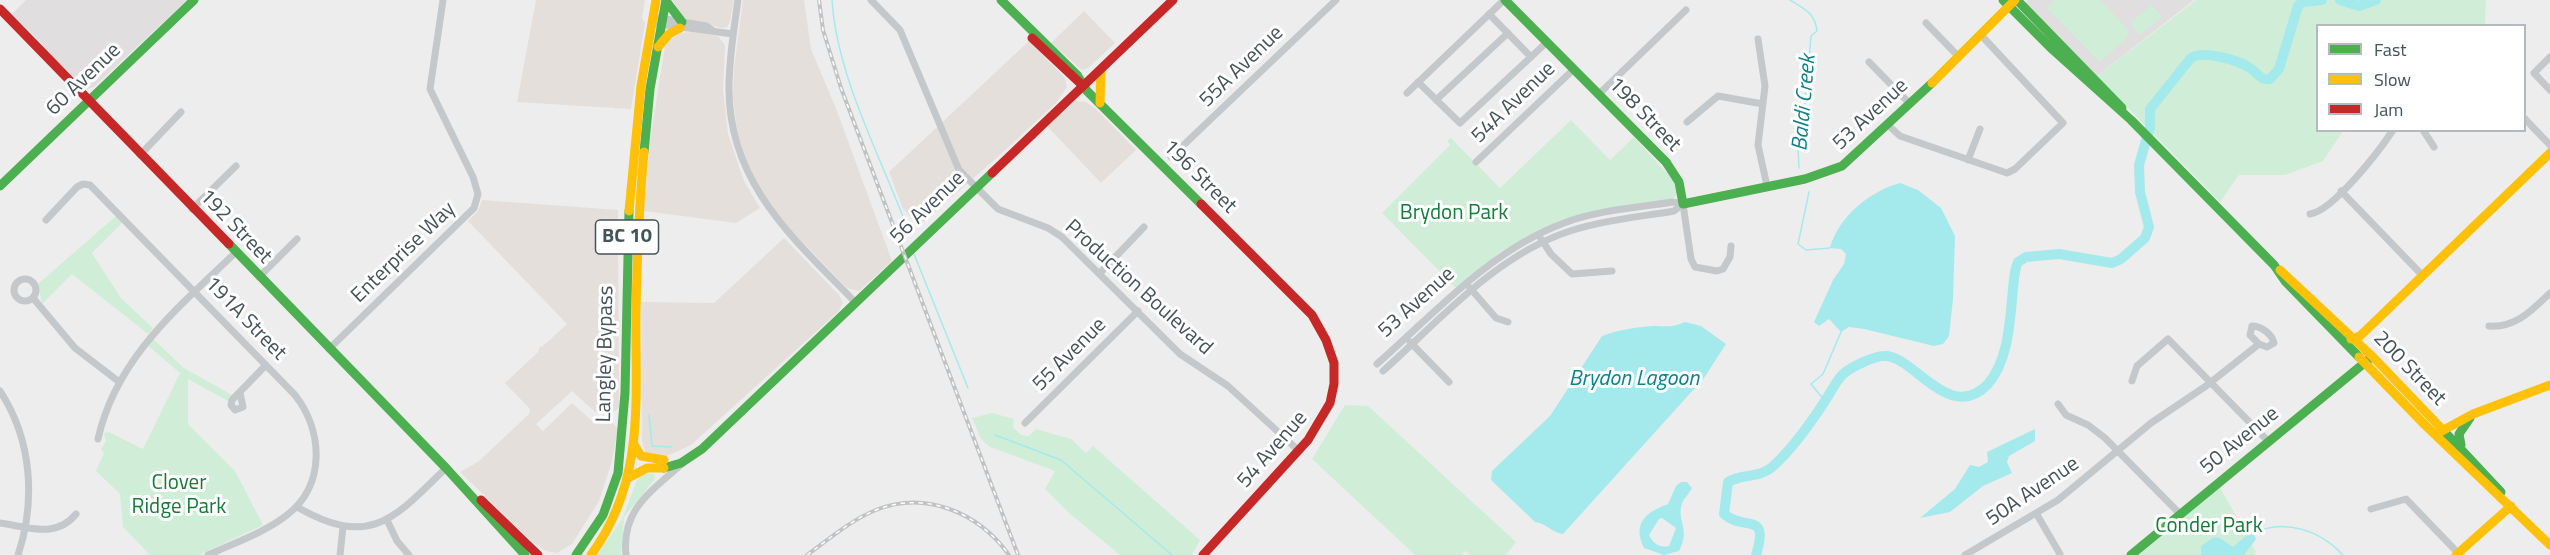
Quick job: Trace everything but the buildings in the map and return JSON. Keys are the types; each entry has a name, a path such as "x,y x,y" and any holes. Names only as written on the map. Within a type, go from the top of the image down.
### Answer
{"main road":[{"name":"60 Avenue","path":"2,180 194,0"},
{"name":"Langley Bypass","path":"591,555 610,529 630,477 635,446 637,222 645,132 657,48 656,0"},
{"name":"Langley Bypass","path":"574,555 603,515 620,463 625,393 628,209 633,146 657,21 666,0"},
{"path":"657,48 669,34 681,25 666,0"},
{"name":"196 Street","path":"993,0 1290,292"},
{"name":"196 Street","path":"1001,0 1077,75 1083,86"},
{"name":"56 Avenue","path":"664,464 685,461 702,450 707,442 1173,0"},
{"name":"198 Street","path":"1505,0 1670,167 1679,182 1683,204"},
{"name":"53 Avenue","path":"1683,204 1836,170 1853,158 1910,104 2011,2"},
{"name":"200 Street","path":"2011,2 2274,265 2285,281 2364,363 2440,433 2461,447 2492,480 2511,506"},
{"name":"192 Street","path":"0,9 446,468 538,555"},
{"path":"1100,104 1101,69"},
{"path":"2314,311 2325,317 2349,339 2355,339 2550,153"},
{"name":"200 Street","path":"2274,265 2290,276 2373,357 2440,433 2550,545"},
{"name":"54 Avenue","path":"1203,555 1317,432 1331,401 1334,367 1329,347 1318,323 1290,292"},
{"name":"50 Avenue","path":"2131,555 2179,513 2373,357"},
{"path":"2440,433 2473,414 2550,385"},
{"path":"2461,447 2459,434 2473,414"},
{"name":"56 Avenue","path":"664,464 707,442"},
{"path":"635,446 641,456 664,464"},
{"path":"630,477 647,468 664,464"},
{"name":"192 Street","path":"446,468 525,555"},
{"path":"2457,554 2511,506"}],"street":[{"name":"Enterprise Way","path":"329,349 474,208 478,194 473,177 430,89 443,0"},
{"path":"738,0 729,87 733,127 744,165 762,200 777,221 855,302"},
{"name":"Production Boulevard","path":"871,0 900,30 959,170 976,188 998,209 1056,232 1180,354 1228,386 1299,451"},
{"name":"55A Avenue","path":"1171,157 1336,0"},
{"path":"1407,93 1505,0"},
{"path":"1599,94 1686,10"},
{"path":"1489,14 1531,57"},
{"path":"657,21 733,34"},
{"path":"1926,23 1958,56"},
{"path":"1436,100 1508,33"},
{"path":"1888,125 1900,136 2005,173 2015,169 2063,123 1980,34"},
{"path":"1758,39 1765,81 1758,145 1767,186"},
{"path":"1418,82 1460,123 1547,42"},
{"path":"2550,57 2534,73 2550,90"},
{"path":"1869,62 1910,104"},
{"name":"54A Avenue","path":"1476,162 1574,69"},
{"path":"1687,122 1718,96 1762,104"},
{"path":"140,155 182,112"},
{"path":"2526,120 2550,145"},
{"path":"1968,160 1980,129"},
{"path":"2310,214 2320,211 2372,162 2392,132"},
{"path":"2424,132 2434,147"},
{"path":"192,209 236,166"},
{"name":"191A Street","path":"46,220 83,184 90,185 299,400 315,437 315,472 297,507"},
{"path":"2341,191 2423,276"},
{"name":"53 Avenue","path":"1377,364 1466,284 1504,254 1538,234 1565,222 1601,213 1672,202 1683,204"},
{"name":"53 Avenue","path":"1383,371 1472,291 1518,256 1569,232 1603,223 1674,211 1683,204"},
{"name":"198 Street","path":"1683,204 1691,259 1695,267 1717,271 1723,269 1730,257 1731,246"},
{"path":"1100,273 1144,227"},
{"path":"1538,234 1543,243 1572,274 1612,271"},
{"path":"259,277 297,239"},
{"path":"98,439 108,404 118,381 141,346 235,253"},
{"path":"1466,284 1496,318 1508,322"},
{"path":"2489,326 2501,327 2522,318 2550,293"},
{"path":"33,298 75,348 118,381"},
{"name":"55 Avenue","path":"1025,423 1138,311"},
{"path":"2132,381 2137,366 2168,339 2268,441"},
{"path":"1404,340 1412,345 1449,382"},
{"name":"50A Avenue","path":"1965,555 1977,552 2058,500 2151,423 2212,382 2259,344"},
{"path":"240,393 266,365"},
{"path":"0,391 20,431 29,481 25,526 18,555"},
{"name":"50A Avenue","path":"2058,404 2066,416 2088,425 2116,452"},
{"path":"2116,452 2179,513"},
{"name":"56 Avenue","path":"626,555 625,533 634,509 685,461"},
{"name":"56 Avenue","path":"656,488 664,464"},
{"path":"208,555 267,528 297,507 321,520 343,527 368,526 387,520 406,508 446,468"},
{"path":"2371,509 2406,499 2457,554"},
{"path":"2036,513 2060,554"},
{"path":"0,523 55,530 68,524 75,514"},
{"path":"387,520 397,541 409,555"},
{"path":"340,555 343,527"}],"shaded area":[{"path":"26,0 187,0 94,87 87,89 45,50 41,42 12,14"},
{"path":"536,0 645,0 642,18 645,23 631,109 517,102"},
{"path":"672,0 734,0 730,21 727,27 721,28 684,18"},
{"path":"743,0 804,0 811,49 837,111 892,261 859,291 847,288 781,220 759,188 746,160 737,131 733,98 734,68"},
{"path":"2027,0 2194,0 2097,76 2026,3"},
{"path":"1084,11 1115,43 1088,68 1082,70 1051,43"},
{"path":"691,32 718,36 725,45 723,90 728,134 744,181 760,208 736,223 644,211 650,141 665,46 667,42 681,33"},
{"path":"1029,41 1065,78 1067,87 1056,103 919,226 903,209 889,172"},
{"path":"1076,101 1086,102 1096,109 1136,150 1101,183 1047,126"},
{"path":"482,200 618,210 619,408 612,413 595,412 572,391 536,424 543,431 572,403 592,421 612,422 618,429 612,461 599,501 572,544 557,553 546,551 535,544 460,472 478,462 529,414 530,409 505,383 538,352 540,346 542,347 567,324 468,221 478,211"},
{"path":"784,238 839,295 843,303 838,312 691,445 667,456 646,454 642,442 641,302 714,303"}],"green space":[{"path":"2054,0 2100,0 2128,30 2127,37 2100,62 2047,8"},
{"path":"2196,0 2486,0 2485,24 2316,24 2316,132 2342,132 2323,161 2285,175 2239,175 2220,202 2097,76"},
{"path":"2152,5 2162,17 2139,35 2130,23"},
{"name":"Brydon Park","path":"1571,120 1610,160 1634,137 1675,182 1677,192 1675,198 1595,211 1546,227 1497,254 1456,288 1382,213 1450,145 1447,141 1451,138 1500,188"},
{"path":"116,216 123,222 92,253 121,298 153,328 148,334 72,274 42,304 38,284"},
{"name":"Clover Ridge Park","path":"152,338 184,368 232,395 228,401 188,379 188,424 235,471 263,525 199,555 150,555 123,527 120,494 96,471 104,453 101,449 106,441 104,433 109,432 143,449 180,373 146,344"},
{"path":"1345,405 1368,406 1516,542 1506,555 1470,555 1465,551 1461,555 1415,555 1312,459"},
{"path":"992,413 1014,419 1013,427 1021,435 1029,436 1036,429 1071,439 1086,453 1093,446 1200,540 1192,555 1120,555 1069,513 1045,489 1055,471 990,447 981,439 972,418"},
{"path":"644,473 654,474 655,479 624,517 621,555 597,555 622,519 637,480"},
{"name":"Conder Park","path":"2220,487 2256,552 2253,555 2139,555 2187,510"}],"water":[{"path":"1900,183 1918,190 1941,208 1955,236 1949,336 1943,344 1934,346 1849,327 1841,332 1829,319 1819,326 1814,322 1833,280 1844,264 1846,254 1841,249 1830,248 1840,226 1867,199"},
{"name":"Brydon Lagoon","path":"1685,322 1701,326 1726,344 1704,378 1563,534 1535,522 1491,480 1492,471 1550,416 1602,336 1634,328 1672,326"},
{"path":"2035,429 2035,441 2009,456 2007,462 2012,473 1983,486 1950,512 1920,518 1955,489 1970,465 1979,467 1988,462 1987,452"},
{"path":"1681,482 1687,482 1692,488 1681,510 1684,537 1679,551 1664,555 1644,548 1640,532 1641,525 1653,511 1668,504 1676,486","holes":["1662,518 1676,528 1669,546 1657,545 1649,535"]},
{"path":"2254,534 2256,539 2244,555 2201,555 2201,546 2214,537 2220,538 2233,547 2247,535"}],"waterway":[{"path":"832,0 842,59 851,88 909,232"},
{"name":"Baldi Creek","path":"1790,0 1812,16 1817,31 1811,36 1804,115 1798,148 1799,168"},
{"path":"1756,555 1760,532 1757,527 1753,524 1739,522 1724,514 1728,482 1771,468 1800,436 1840,377 1851,368 1869,360 1880,356 1895,358 1932,385 1959,397 1974,394 1988,384 1995,374 2004,351 2014,275 2018,262 2026,257 2059,254 2112,263 2121,259 2145,238 2149,227 2140,192 2139,165 2150,127 2150,109 2190,59 2202,55 2229,59 2250,68 2261,78 2270,79 2279,69 2298,6 2303,2 2322,0"},
{"path":"2340,0 2359,6 2376,0"},
{"name":"Baldi Creek","path":"1809,192 1798,244 1806,250 1830,248"},
{"path":"914,254 968,388"},
{"name":"Baldi Creek","path":"1825,401 1811,384 1823,374 1841,332"},
{"path":"649,415 652,446 672,447"},
{"path":"995,435 1061,460 1172,555"},
{"path":"2252,534 2277,527 2301,529 2324,539 2343,555"}],"railway":[{"path":"819,0 823,30 841,88 1018,555"},
{"path":"807,555 840,530 867,514 895,504 914,503 932,504 967,517 983,527 1009,555"}],"traffic: fast":[{"path":"0,186 194,0"},
{"path":"644,152 650,89 666,0"},
{"path":"1001,0 1077,75 1087,91 1201,204"},
{"path":"1505,0 1666,162 1679,182 1683,204 1805,179 1842,166 1932,83"},
{"path":"2003,0 2053,50 2131,120 2274,265 2285,281 2359,357"},
{"path":"2017,0 2122,108"},
{"path":"666,1 682,22"},
{"path":"664,468 681,463 702,449 992,173"},
{"path":"576,555 603,515 618,473 625,393 629,211"},
{"path":"229,244 446,468 525,555"},
{"path":"2131,555 2368,360"},
{"path":"2461,445 2459,434 2470,418"},
{"path":"2443,430 2501,492"}],"traffic: slow":[{"path":"629,211 641,86 656,0"},
{"path":"1932,83 2015,0"},
{"path":"658,47 669,34 680,28"},
{"path":"1100,103 1101,69"},
{"path":"591,555 609,527 621,498 634,438 638,252 644,152"},
{"path":"2351,339 2360,336 2550,153"},
{"path":"2280,270 2373,357 2443,430"},
{"path":"2359,357 2425,425 2550,545"},
{"path":"2440,432 2473,414 2550,385"},
{"path":"635,446 641,456 664,460"},
{"path":"630,477 647,468 664,468"},
{"path":"2456,555 2511,506"}],"traffic: jam":[{"path":"992,173 1173,0"},
{"path":"0,9 229,244"},
{"path":"1032,38 1081,84"},
{"path":"1201,204 1312,315 1326,340 1334,363 1334,384 1330,403 1308,440 1203,555"},
{"path":"481,500 538,555"}]}
